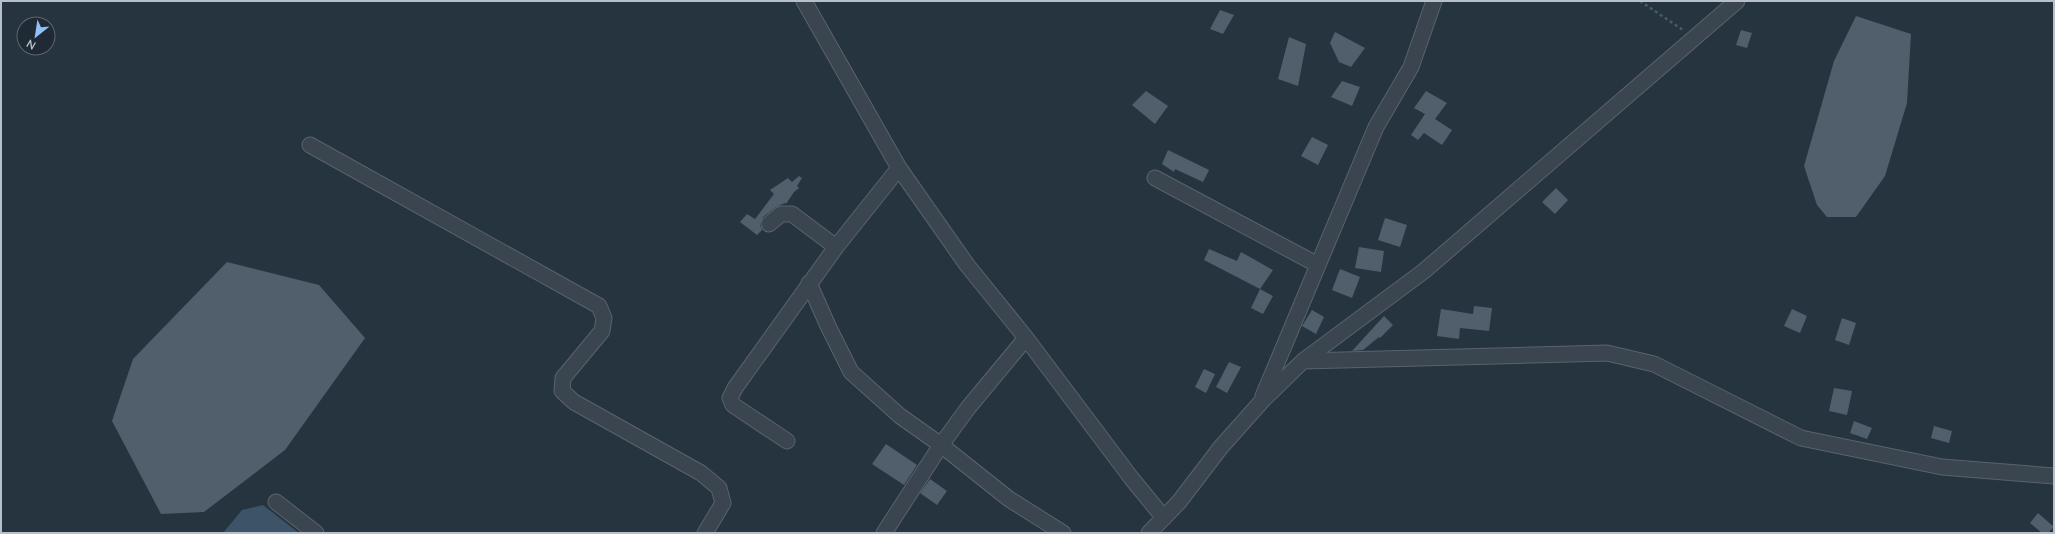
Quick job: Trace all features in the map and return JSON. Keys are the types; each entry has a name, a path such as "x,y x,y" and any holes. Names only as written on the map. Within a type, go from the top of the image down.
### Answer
{"street":[{"path":"804,1 899,168 967,265 1026,338 1132,479 1164,518"},
{"path":"1262,401 1376,127 1411,68 1434,1"},
{"path":"1149,533 1179,502 1221,447 1262,401 1303,361 1424,271 1738,1"},
{"path":"310,145 599,306 604,318 602,331 563,378 562,391 574,402 701,473 719,488 723,503 705,533"},
{"path":"787,442 732,405 730,398 735,388 809,283 899,168"},
{"path":"1155,178 1318,265"},
{"path":"769,224 781,214 792,214 836,247"},
{"path":"809,283 851,372 900,416 941,445 1010,499 1063,533"},
{"path":"884,533 941,445 968,408 1026,338"},
{"path":"1303,361 1607,353 1654,364 1801,438 1942,467 2054,476"},
{"path":"276,502 316,533"}],"path":[{"path":"1640,1 1695,38"}],"water":[{"path":"263,505 299,533 223,533 242,510"}],"building":[{"path":"1220,10 1234,15 1223,34 1210,29"},
{"path":"1856,16 1911,34 1907,103 1885,176 1856,217 1827,217 1817,205 1804,166 1834,61"},
{"path":"1741,30 1752,33 1747,48 1736,45"},
{"path":"1335,32 1365,48 1351,67 1339,62 1330,43"},
{"path":"1289,37 1306,44 1298,86 1278,79"},
{"path":"1342,81 1360,87 1352,106 1331,97"},
{"path":"1146,91 1168,106 1155,124 1132,105"},
{"path":"1426,91 1447,103 1435,119 1452,130 1442,145 1424,133 1418,140 1411,135 1425,114 1414,108"},
{"path":"1312,137 1328,145 1318,165 1301,156"},
{"path":"1168,150 1209,170 1203,182 1175,169 1174,172 1162,164"},
{"path":"799,176 802,178 797,186 799,188 794,192 786,204 785,203 776,207 763,217 760,225 762,230 757,235 740,222 747,214 755,219 774,194 770,190 788,178 792,182"},
{"path":"1556,188 1568,200 1555,214 1542,202"},
{"path":"1385,218 1407,225 1400,247 1378,240"},
{"path":"1359,247 1384,251 1381,272 1355,268"},
{"path":"1209,249 1237,261 1241,252 1273,270 1260,289 1204,260"},
{"path":"227,262 319,285 365,338 285,450 204,512 161,514 112,421 133,359"},
{"path":"1340,269 1360,277 1352,298 1332,290"},
{"path":"1260,289 1273,296 1263,314 1251,308"},
{"path":"1474,306 1492,308 1489,331 1460,328 1459,339 1437,336 1441,309 1473,314"},
{"path":"1792,309 1807,316 1800,333 1784,326"},
{"path":"1312,310 1324,317 1316,334 1302,326"},
{"path":"1384,316 1393,325 1380,338 1379,337 1363,350 1352,351"},
{"path":"1842,318 1856,323 1849,345 1835,340"},
{"path":"1229,362 1241,367 1227,393 1216,387"},
{"path":"1204,369 1215,374 1206,393 1195,387"},
{"path":"1834,388 1852,391 1847,415 1829,411"},
{"path":"1854,421 1872,428 1867,439 1850,433"},
{"path":"1934,426 1952,431 1949,443 1931,438"},
{"path":"886,444 917,465 904,485 872,464"},
{"path":"930,479 947,491 937,505 920,493"},
{"path":"2038,513 2054,527 2048,533 2042,533 2030,523"}]}
